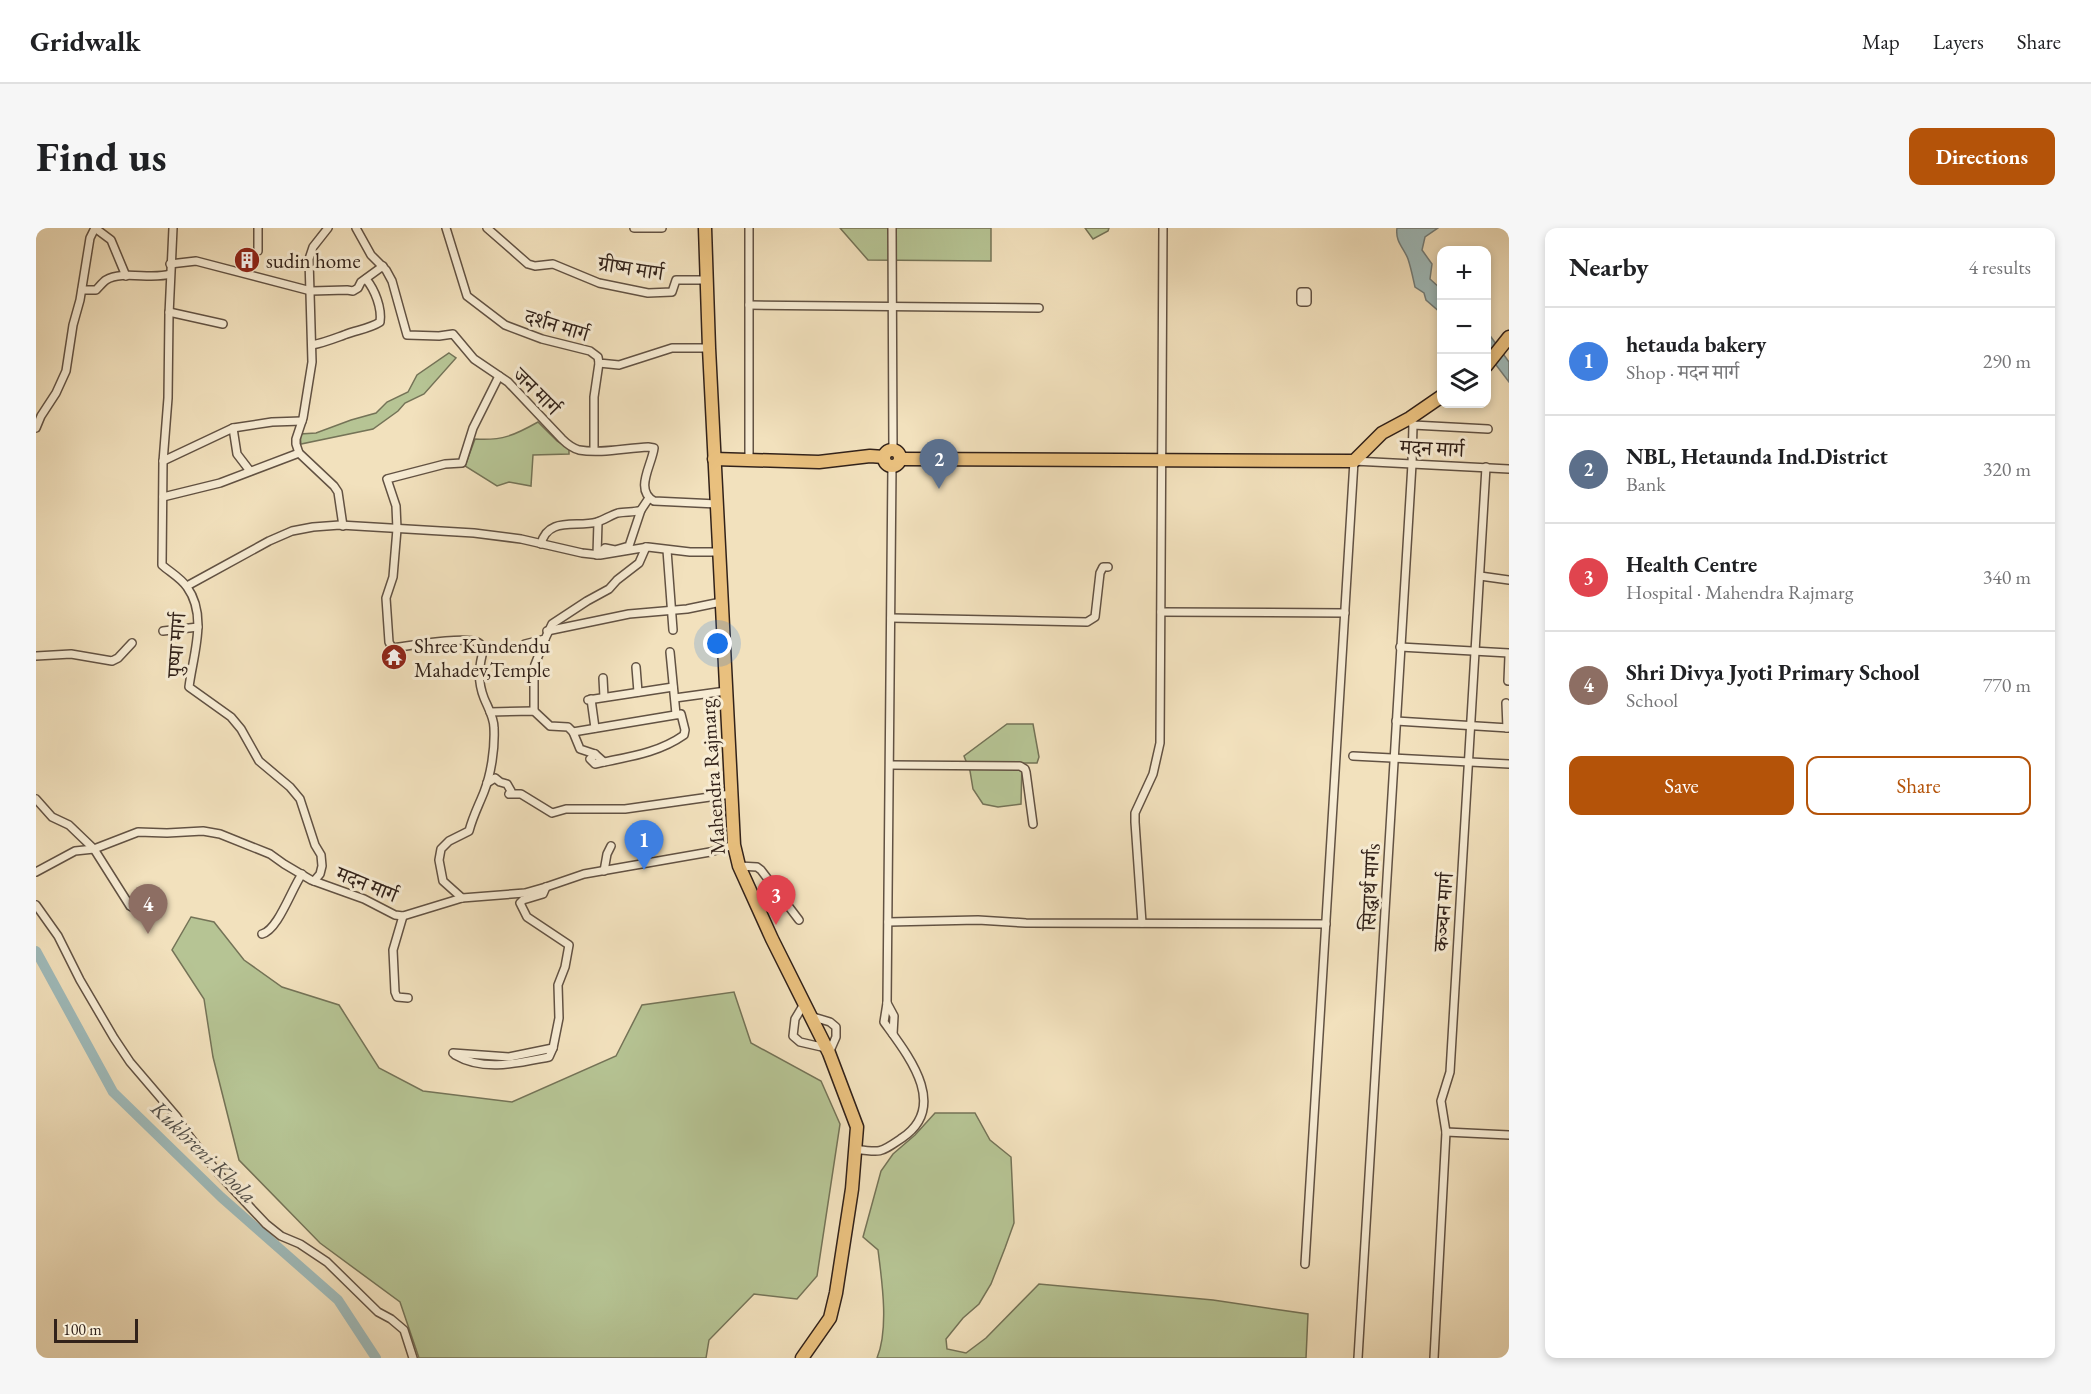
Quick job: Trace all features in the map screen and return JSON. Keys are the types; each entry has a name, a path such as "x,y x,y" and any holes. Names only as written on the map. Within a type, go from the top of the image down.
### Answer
{"highway":[{"name":"Mahendra Rajmarg","path":"705,228 714,459 734,845 739,866 772,939 828,1051 857,1127 852,1189 836,1293 830,1318 802,1358"},
{"path":"1491,360 1507,340"},
{"path":"714,459 819,462 870,456 1354,461 1382,433 1412,421 1437,400"}],"street":[{"path":"36,428 66,371 90,238 95,228 111,240 126,276"},
{"name":"पुष्पा मार्ग","path":"173,228 162,565 187,586 197,607 195,658 189,687 231,717 241,729 259,761 290,787 300,799 315,845 321,855 320,874 314,881"},
{"path":"258,228 258,250"},
{"path":"328,228 313,247 309,259 312,362 302,421 296,439 298,453 338,492 343,526"},
{"name":"जन मार्ग","path":"356,228 371,255 383,266 392,281 407,335 453,334 474,360 508,382 571,447 594,450 654,448 646,477 645,489 649,498"},
{"name":"दर्शन मार्ग","path":"446,228 467,296 505,325 542,339 590,351 598,357 599,363 619,365 672,348 709,348"},
{"name":"ग्रीष्म मार्ग","path":"487,228 528,264 535,266 553,264 599,283 648,293 672,292 676,280 707,280"},
{"path":"634,228 662,228"},
{"path":"749,228 749,460"},
{"path":"855,1149 882,1152 909,1134 922,1113 924,1102 919,1074 884,1022 887,1003 890,765 892,228"},
{"path":"1142,923 1134,822 1135,813 1153,774 1160,743 1163,228"},
{"path":"171,264 196,261 311,291 353,291 383,266"},
{"path":"82,290 96,290 106,279 170,274"},
{"path":"312,345 327,342 380,322 380,307 366,279"},
{"path":"749,305 1039,308"},
{"path":"169,312 223,324"},
{"path":"594,450 594,397 599,363"},
{"path":"499,376 473,428 462,463 445,464 387,479 396,506 397,530 393,577 386,598 389,642 392,648 462,641 476,642 484,647 517,650 525,644 545,639"},
{"path":"164,460 233,428 272,422 302,421"},
{"path":"1412,421 1488,429"},
{"name":"सिद्धार्थ मार्गs","path":"1358,1358 1412,464 1412,421"},
{"path":"233,428 239,459 250,471"},
{"path":"163,497 220,483 298,453"},
{"path":"1305,1264 1354,461"},
{"name":"मदन मार्ग","path":"1354,461 1509,469"},
{"name":"कञ्चन मार्ग","path":"1434,1358 1446,1132 1441,1101 1450,1072 1486,467"},
{"path":"597,555 605,548 615,550 629,546 641,510 649,498 654,501 717,504"},
{"path":"541,544 546,533 553,527 598,522 621,512 641,510"},
{"path":"597,555 598,522"},
{"path":"187,586 269,541 292,531 313,527 343,526 474,533 521,539 582,554 597,555 646,547 719,552"},
{"path":"534,711 534,668 548,636 547,631 558,619 609,589 639,563 646,547"},
{"path":"667,550 673,630"},
{"path":"891,618 1087,622 1095,617 1100,573 1103,567 1108,567"},
{"path":"1480,576 1509,580"},
{"path":"547,631 629,614 698,607 722,602"},
{"path":"1161,612 1345,613"},
{"path":"163,631 198,627"},
{"path":"36,656 71,654 112,661 132,643"},
{"path":"462,898 443,880 439,860 441,849 449,841 469,831 492,758 494,728 479,678 484,647"},
{"path":"1400,647 1509,654 1508,681"},
{"path":"670,652 676,714"},
{"path":"636,666 638,692"},
{"path":"603,678 604,697"},
{"path":"596,728 590,699 673,687"},
{"path":"675,698 726,691"},
{"path":"1396,721 1508,728 1506,703"},
{"path":"490,712 534,711 550,726 563,725 573,732 580,749 595,754 590,759 595,764 669,746 684,735 685,730 681,714 676,714 573,732"},
{"path":"1353,756 1509,764"},
{"path":"890,765 1020,766 1026,772 1033,824"},
{"path":"486,783 495,778 510,787 509,794 521,794 552,813 566,809 625,809 731,794"},
{"path":"36,799 52,818 69,825 94,849 130,906 135,909"},
{"name":"मदन मार्ग","path":"36,872 75,851 94,849 138,832 203,831 220,834 270,854 314,881 364,899 395,915 403,916 462,898 525,893 584,874 710,852 734,845"},
{"path":"604,871 611,846"},
{"path":"739,866 756,867 761,870 799,920"},
{"path":"262,934 268,933 276,924 293,886 302,874"},
{"path":"546,887 543,894 520,903 527,916 569,945 565,967 558,985 559,1018 553,1048 549,1057 512,1064 488,1065 464,1060 453,1053 509,1057 553,1048"},
{"path":"36,905 58,936 80,980 130,1062 177,1117 218,1173 266,1224 281,1236 300,1244 327,1262 378,1312 404,1330 413,1358"},
{"path":"403,916 393,945 392,956 395,992 397,997 408,998"},
{"path":"888,921 1326,924"},
{"path":"804,1004 795,1018 793,1036 800,1042 828,1051 836,1037 836,1027 830,1022 810,1016"},
{"path":"1446,1132 1509,1135"}],"green space":[{"path":"840,228 991,228 991,261 868,260"},
{"path":"1085,228 1109,228 1108,231 1093,239"},
{"path":"449,353 456,358 424,394 405,403 373,429 301,444 300,434 316,433 376,413 387,402 408,392 417,375"},
{"path":"538,422 557,441 569,449 569,454 533,455 531,486 509,482 497,486 465,466 475,439 508,436"},
{"path":"1007,724 1033,724 1039,757 1037,763 1022,763 1021,804 998,807 983,804 973,789 970,771 964,756"},
{"path":"191,917 214,922 244,960 282,987 339,1005 379,1068 423,1091 512,1102 616,1056 642,1005 734,992 751,1043 821,1081 840,1124 817,1276 797,1299 754,1294 709,1340 706,1358 419,1358 400,1302 320,1243 239,1160 213,1057 204,999 172,950"},
{"path":"935,1113 975,1113 990,1140 1011,1157 1014,1223 991,1284 979,1304 963,1318 946,1339 947,1349 966,1353 986,1338 1039,1284 1213,1300 1308,1314 1306,1358 877,1358 881,1346 884,1319 878,1250 863,1237 881,1171 893,1154"}],"water":[{"path":"1397,228 1438,228 1425,237 1422,250 1432,264 1430,279 1437,285 1437,310 1426,300 1424,293 1415,287 1408,259 1397,237"},
{"path":"1491,337 1509,362 1509,382 1491,358"}],"waterway":[{"name":"Kukhreni Khola","path":"36,951 113,1092 221,1197 338,1300 376,1358"}],"place":[{"name":"sudin home","path":"247,260"},
{"name":"NBL, Hetaunda Ind.District","path":"939,489"},
{"name":"Shree Kundendu Mahadev,Temple","path":"394,657"},
{"name":"hetauda bakery","path":"644,870"},
{"name":"Health Centre","path":"776,925"},
{"name":"Shri Divya Jyoti Primary School","path":"148,934"}]}
